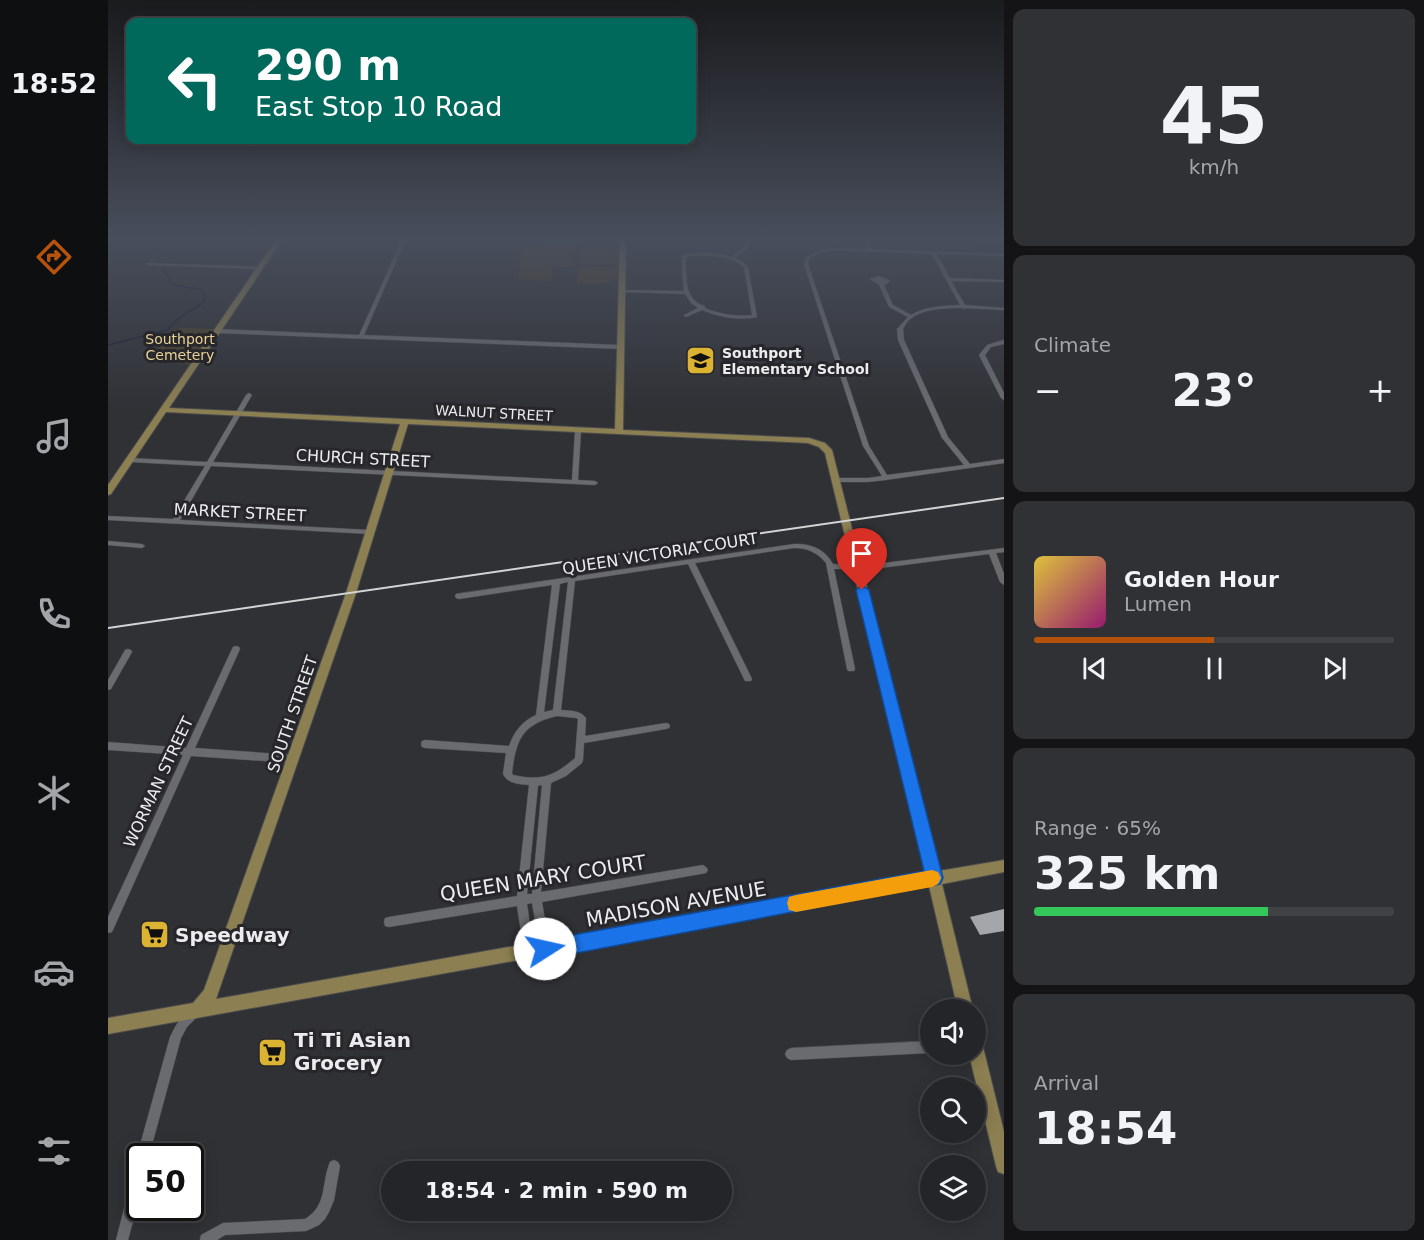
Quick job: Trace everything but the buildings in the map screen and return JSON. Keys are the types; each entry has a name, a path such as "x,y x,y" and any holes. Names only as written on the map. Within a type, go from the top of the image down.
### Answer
{"street":[{"path":"108,492 242,295"},
{"path":"361,337 380,295"},
{"path":"620,432 622,295"},
{"path":"688,295 691,301 703,308 727,316 754,316 751,295"},
{"path":"816,295 866,446 886,478"},
{"path":"886,295 890,304 910,316"},
{"path":"957,295 964,308"},
{"path":"686,316 703,308"},
{"path":"969,466 945,438 901,337 901,326 910,316 934,309 1004,309"},
{"path":"217,331 621,347"},
{"path":"1004,342 989,346 982,353 983,360 1004,398"},
{"path":"175,522 249,394"},
{"name":"WALNUT STREET","path":"164,410 809,441 822,445 829,453 835,480"},
{"name":"SOUTH STREET","path":"197,1010 212,990 293,759 405,422"},
{"path":"575,482 578,430"},
{"name":"CHURCH STREET","path":"130,460 595,483"},
{"path":"963,999 835,480 886,478 1004,461"},
{"name":"MARKET STREET","path":"108,518 370,532"},
{"path":"108,543 142,546"},
{"name":"QUEEN VICTORIA COURT","path":"459,596 796,545 818,551 827,558 830,566"},
{"path":"851,669 830,566 857,568 1004,550"},
{"path":"991,551 1004,582"},
{"path":"690,561 748,679"},
{"path":"557,713 572,579"},
{"path":"540,715 556,583"},
{"name":"WORMAN STREET","path":"108,928 236,649"},
{"path":"108,687 128,652"},
{"path":"557,713 580,715 582,718 579,760 554,779 547,781 534,782 508,776 510,750 514,740 540,715 557,713"},
{"path":"581,740 666,726"},
{"path":"425,744 510,750"},
{"path":"108,746 293,759"},
{"path":"545,949 536,898 547,781"},
{"path":"529,952 521,900 534,782"},
{"name":"MADISON AVENUE","path":"108,1026 1004,866"},
{"name":"QUEEN MARY COURT","path":"389,922 703,870"},
{"path":"147,1143 176,1037 186,1019 197,1010"},
{"path":"791,1054 920,1048"},
{"path":"979,1065 1004,1166"},
{"path":"206,1240 223,1229 306,1225 319,1220 326,1209 334,1166"},
{"path":"122,1240 127,1221"}],"green space":[{"name":"Southport Cemetery","path":"180,328 214,329 190,364 147,362 171,331"}],"waterway":[{"path":"108,345 167,330 178,319 204,302 205,295"}],"railway":[{"path":"108,628 1004,498"}],"slow traffic":[{"path":"796,903 932,878"}],"place":[{"name":"Southport Elementary School","path":"701,361"},
{"name":"Speedway","path":"154,935"},
{"name":"Ti Ti Asian Grocery","path":"273,1052"}],"route":[{"path":"545,949 934,878 862,590"}]}
